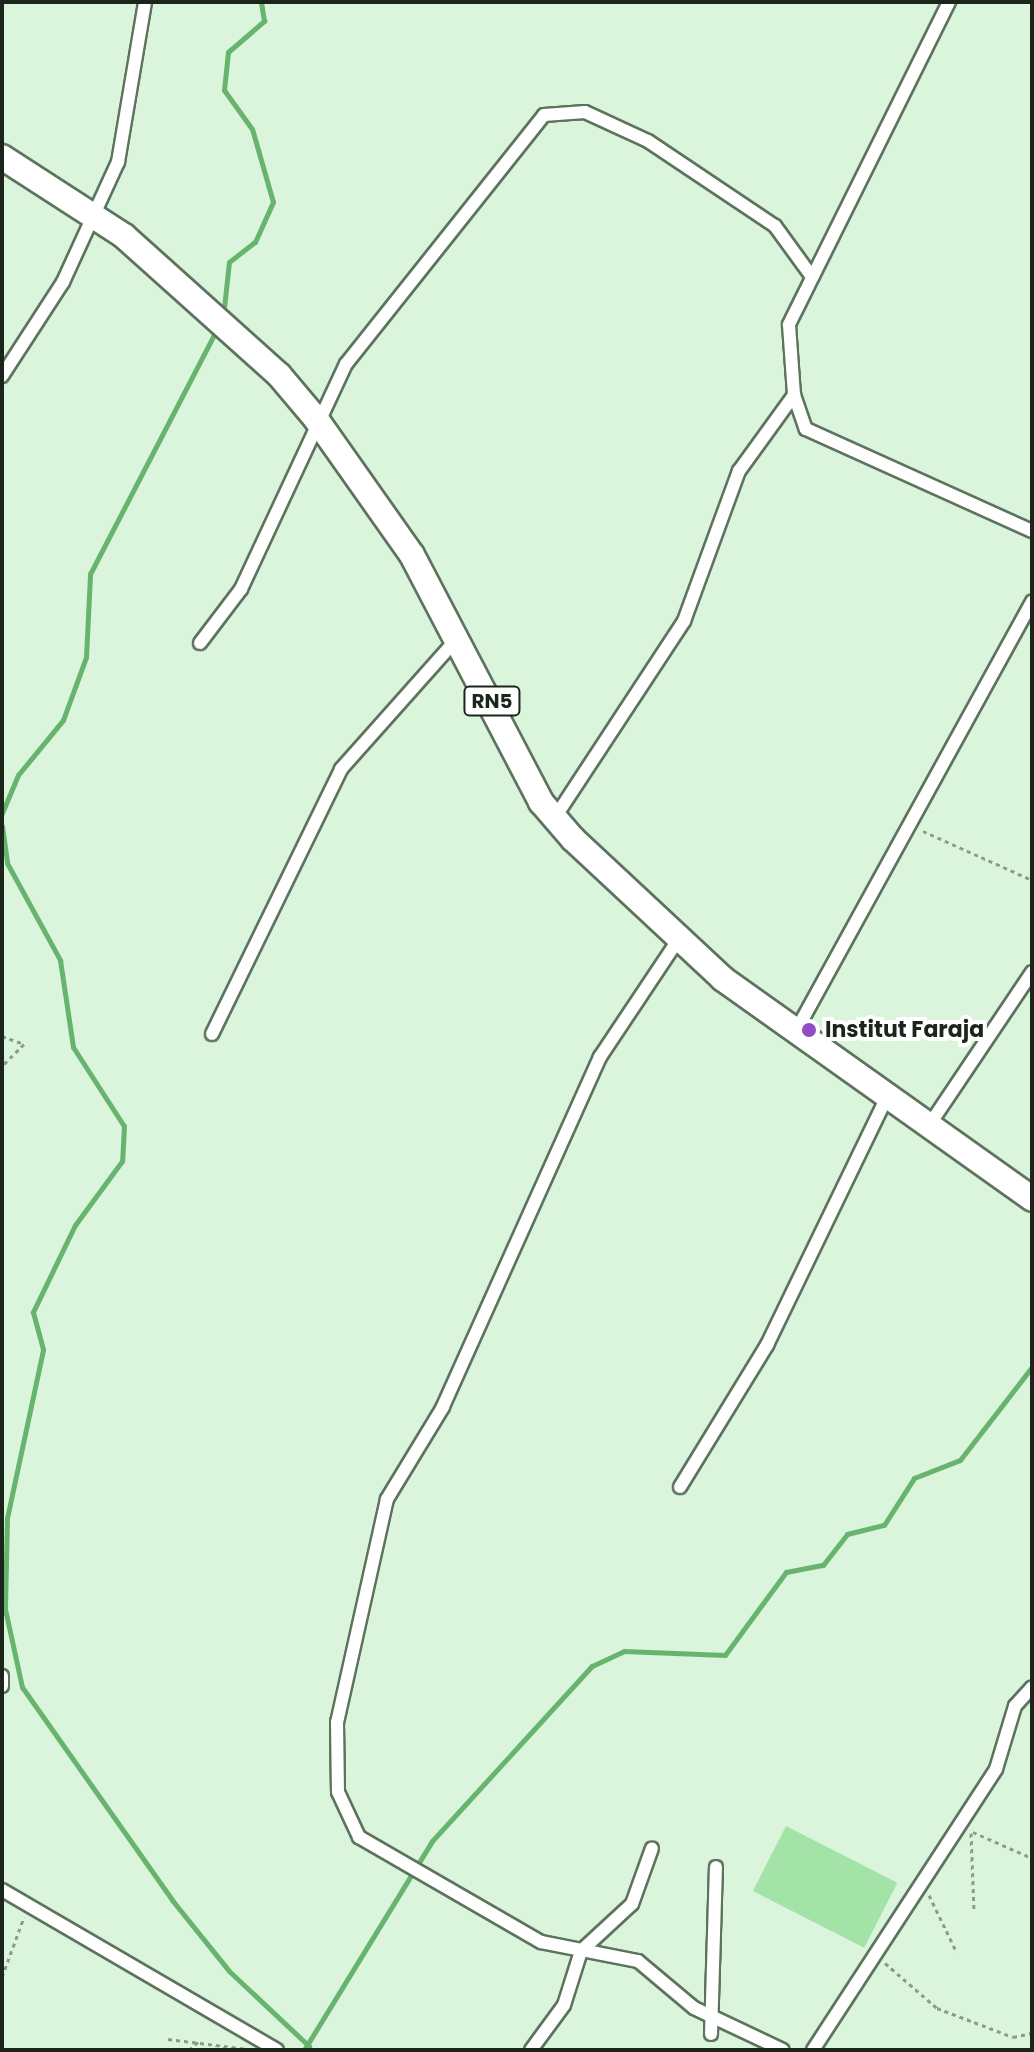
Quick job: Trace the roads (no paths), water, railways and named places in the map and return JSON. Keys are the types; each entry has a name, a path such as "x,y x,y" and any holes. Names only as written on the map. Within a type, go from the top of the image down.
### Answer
{"highway":[{"name":"RN5","path":"2,157 96,213 231,330 316,419 368,484 460,636 554,819 678,940 796,1031 1028,1193"}],"street":[{"path":"2,376 63,282 96,213 125,141 145,2"},
{"path":"949,2 789,325 794,395 806,429 1032,531"},
{"path":"200,643 241,589 316,419 346,364 508,153 544,115 559,110 619,123 752,206 812,277"},
{"path":"554,819 684,621 739,471 794,395"},
{"path":"796,1031 912,826 1032,602"},
{"path":"212,1034 341,769 460,636"},
{"path":"678,940 600,1057 443,1407 387,1499 337,1722 338,1792 359,1837 525,1934 581,1951 638,1961 710,2017 783,2050"},
{"path":"930,1124 1032,972"},
{"path":"680,1487 767,1345 888,1095"},
{"path":"2,1676 2,1686"},
{"path":"813,2050 925,1870 966,1825 996,1769 1015,1706 1032,1687"},
{"path":"531,2050 564,2005 581,1951 632,1904 652,1848"},
{"path":"711,2034 716,1867"},
{"path":"2,1890 277,2050"}],"waterway":[{"path":"223,317 229,262 255,242 273,202 252,129 224,90 228,52 264,21 261,2"},
{"path":"2,813 18,775 63,720 86,657 90,574 217,329"},
{"path":"2,826 7,863 60,960 73,1047 124,1126 122,1161 75,1225 33,1312 43,1350 7,1518 5,1609 22,1687 172,1900 229,1971 309,2046"},
{"path":"304,2050 432,1841 592,1666 624,1651 725,1655 786,1572 823,1565 847,1534 884,1525 914,1478 960,1460 1032,1367"}],"place":[{"name":"Institut Faraja","path":"809,1030"}]}
